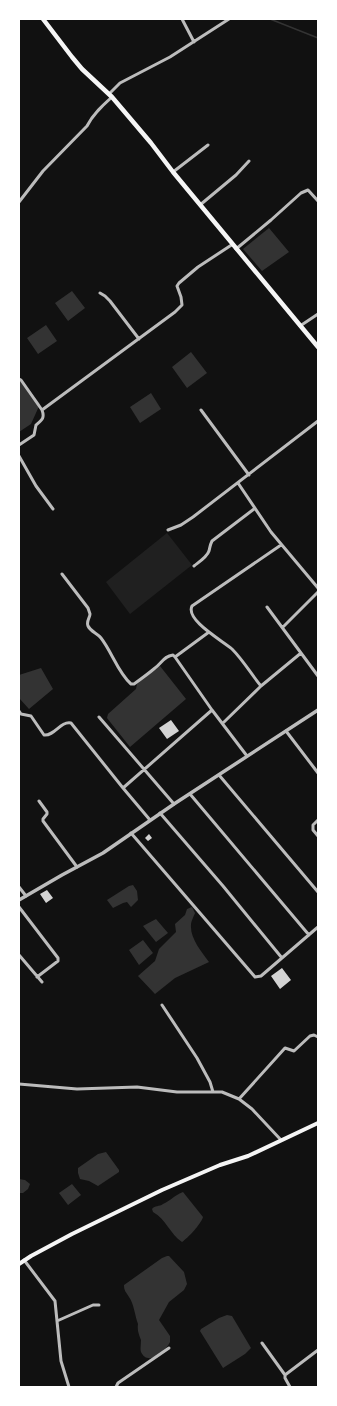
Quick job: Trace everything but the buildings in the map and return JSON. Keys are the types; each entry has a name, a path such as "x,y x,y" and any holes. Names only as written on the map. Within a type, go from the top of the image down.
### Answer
{"main road":[{"path":"43,19 82,69 111,95 318,347"},
{"path":"22,1262 83,1229 157,1193 220,1165 248,1156 318,1123"}],"street":[{"path":"182,19 194,42"},
{"path":"19,202 51,162 87,126 90,120 120,83 170,57 229,19"},
{"path":"173,172 208,144"},
{"path":"200,205 236,175 249,161"},
{"path":"42,410 175,312 182,305 177,286 181,280 198,267 234,246 271,220 301,193 308,190 318,201"},
{"path":"100,293 106,296 138,339"},
{"path":"300,326 318,314"},
{"path":"19,379 42,410 44,415 42,420 36,425 34,435 19,445"},
{"path":"201,410 249,475"},
{"path":"168,530 174,529 193,517 238,484 318,421"},
{"path":"19,456 36,486 53,509"},
{"path":"238,484 254,509 281,545 318,588"},
{"path":"194,566 209,552 212,541 254,509"},
{"path":"261,686 232,649 201,626 191,612 192,606 281,545"},
{"path":"62,574 88,608 90,614 87,625 94,634 101,638 131,684 134,684 157,667 168,656 173,655 247,756"},
{"path":"283,627 318,592"},
{"path":"267,607 318,676"},
{"path":"175,657 209,632"},
{"path":"223,722 261,686 301,653"},
{"path":"123,788 212,710"},
{"path":"19,900 103,854 160,813 318,710"},
{"path":"19,711 21,714 31,716 42,734 47,736 66,723 71,723 150,820"},
{"path":"99,716 174,804"},
{"path":"286,731 318,773"},
{"path":"219,775 318,892"},
{"path":"190,794 309,935"},
{"path":"40,801 47,812 43,821 77,867"},
{"path":"160,813 223,886 282,958"},
{"path":"318,820 313,825 313,830 318,836"},
{"path":"131,833 255,977 261,976 318,927"},
{"path":"19,887 26,896"},
{"path":"19,907 58,958 58,961 37,977"},
{"path":"19,955 42,982"},
{"path":"162,1005 197,1058 210,1082 213,1092"},
{"path":"238,1099 285,1048 294,1051 310,1036 314,1035 318,1037"},
{"path":"19,1084 77,1089 137,1087 177,1092 222,1092 238,1099 256,1113 281,1140"},
{"path":"19,1257 54,1298 61,1362 69,1387"},
{"path":"57,1321 93,1305 99,1305"},
{"path":"262,1343 285,1375 290,1387"},
{"path":"116,1387 118,1383 169,1348"},
{"path":"285,1375 318,1350"}],"shaded area":[{"path":"269,228 289,252 262,271 243,249"},
{"path":"72,291 85,308 68,321 55,303"},
{"path":"46,325 57,341 38,354 27,338"},
{"path":"191,352 207,373 187,388 172,367"},
{"path":"19,377 40,404 31,424 19,432"},
{"path":"151,393 161,409 140,423 130,407"},
{"path":"167,533 192,565 130,614 106,582"},
{"path":"160,666 186,699 130,747 107,718 108,714 136,689 137,684"},
{"path":"41,668 53,689 29,709 19,698 19,675"},
{"path":"133,885 137,891 138,900 131,907 127,902 113,908 107,900"},
{"path":"192,907 195,913 191,923 192,935 209,962 175,978 155,994 138,976 155,961 159,949 176,932 175,924 185,915 187,909"},
{"path":"156,919 168,933 156,942 143,926"},
{"path":"143,940 153,953 139,965 129,950"},
{"path":"106,1152 119,1172 98,1186 89,1181 80,1179 78,1168 98,1154"},
{"path":"19,1179 25,1180 30,1184 28,1189 23,1193 19,1193"},
{"path":"72,1184 81,1195 68,1205 59,1193"},
{"path":"183,1192 203,1217 194,1231 182,1242 153,1212 152,1209 166,1203"},
{"path":"169,1256 184,1272 187,1284 184,1290 169,1302 159,1320 170,1336 168,1346 157,1356 148,1358 141,1352 141,1340 138,1324 131,1300 125,1290 124,1285"},
{"path":"227,1315 232,1316 251,1348 245,1354 223,1368 200,1331 219,1318"}],"waterway":[{"path":"270,19 318,38"}]}
